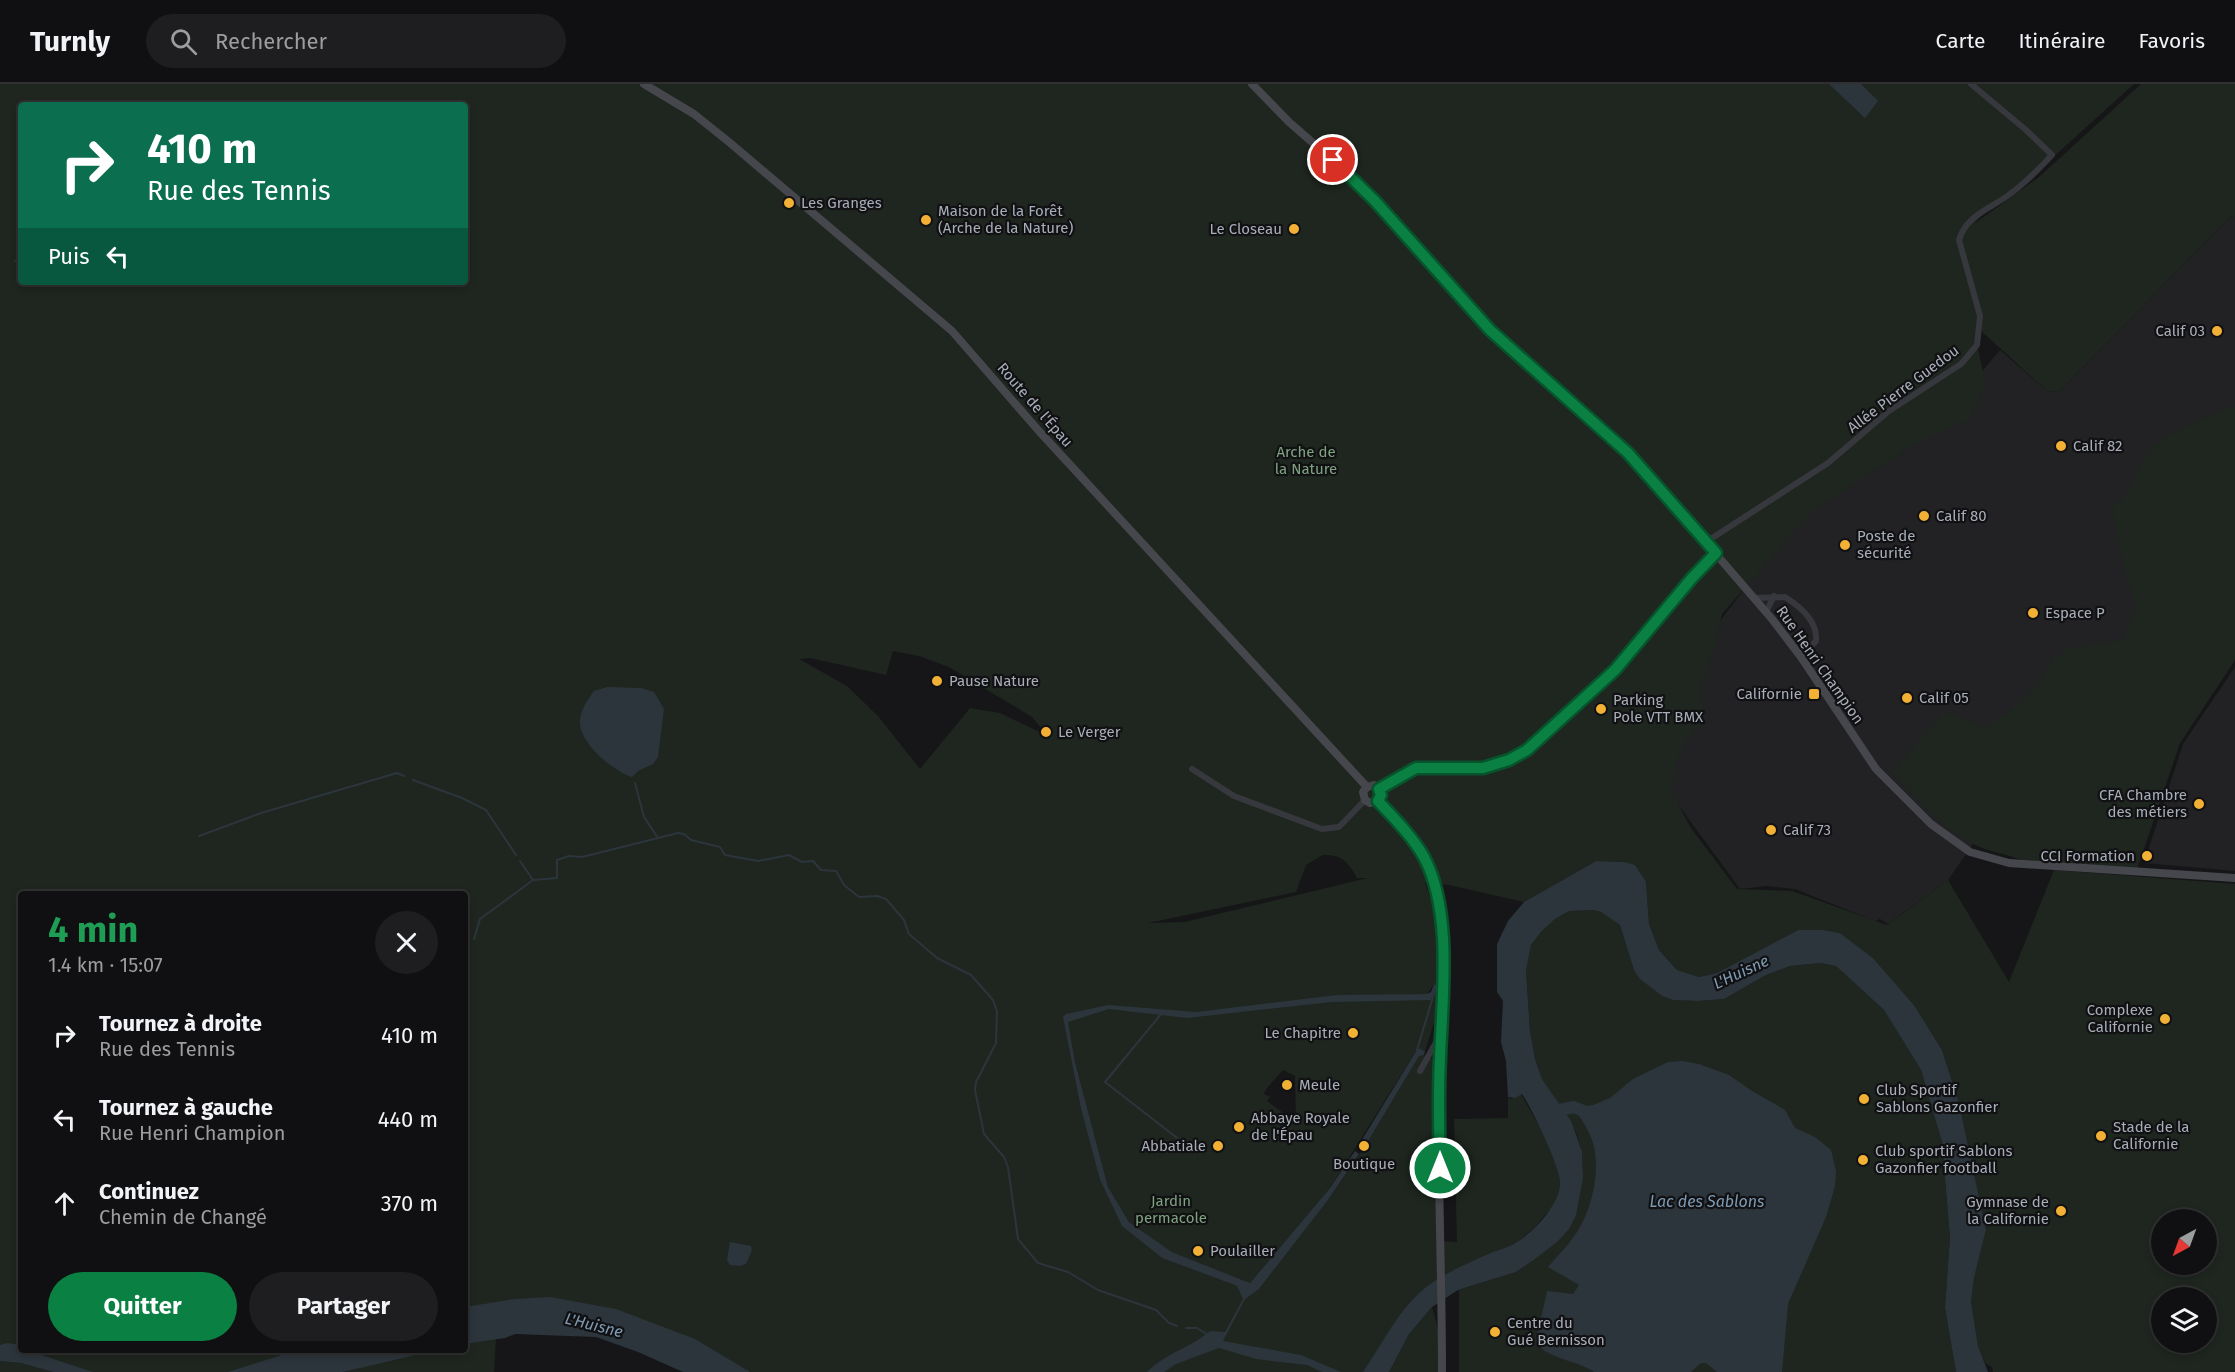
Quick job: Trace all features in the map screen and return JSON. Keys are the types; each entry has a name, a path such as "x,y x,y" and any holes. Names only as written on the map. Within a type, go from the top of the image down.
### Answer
{"street":[{"name":"Route de l'Épau","path":"644,84 694,114 729,142 952,331 1038,430 1366,787"},
{"name":"Rue Henri Champion","path":"1252,84 1289,122 1351,176 1462,301 1515,353 1628,453 1766,612 1801,657 1876,769 1930,824 1970,852 2009,863 2235,878"},
{"name":"Allée Pierre Guedou","path":"1706,542 1828,463 1889,411 1961,364 1977,345 1980,316 1959,240 1961,232 1980,213 2009,196 2052,155 1971,84"},
{"path":"1379,789 1416,768 1483,768 1509,760 1527,750 1615,670 1692,578 1716,553"},
{"path":"1766,612 1774,596"},
{"path":"1755,598 1781,596 1790,600 1814,624 1816,641 1801,657"},
{"path":"1192,769 1234,796 1322,829 1339,827 1365,800"},
{"path":"1374,786 1379,789 1381,795 1378,801 1370,803 1365,800 1366,787 1374,786"},
{"path":"1378,801 1410,837 1424,857 1435,885 1441,913 1442,1372"},
{"path":"1420,1071 1441,1033"}],"shaded area":[{"path":"2235,215 2235,660 2180,743 2136,872 2028,864 2020,859 1973,844 1948,880 1888,924 1880,919 1875,921 1795,889 1766,886 1740,889 1668,791 1695,684 1714,629 1742,592 1746,582 1805,508 1968,388 2000,350 2047,391 2059,392 2223,224"},
{"name":"CFA Chambre des métiers","path":"2235,667 2235,871 2144,863 2183,744"}],"green space":[{"name":"Arche de la Nature","path":"0,84 2134,84 2020,187 1985,212 1974,224 2039,177 2141,84 2235,84 2235,218 2233,216 2223,224 2059,392 2047,391 1979,329 1977,345 1986,384 1969,420 1922,440 1810,513 1722,614 1715,648 1700,686 1705,720 1687,739 1676,762 1671,791 1691,828 1737,889 1792,891 1887,925 1948,880 2009,982 2054,870 2235,884 2235,1372 1993,1372 1992,1367 1985,1363 1978,1346 1971,1302 1974,1278 1986,1230 1959,1103 1942,1050 1914,1005 1873,958 1840,933 1798,930 1717,973 1699,977 1677,970 1659,950 1649,924 1646,882 1624,862 1596,861 1524,902 1449,885 1425,882 1435,913 1439,984 1434,984 1427,994 1400,995 1430,1000 1436,986 1440,986 1439,1007 1425,1051 1418,1048 1330,1188 1250,1283 1172,1252 1129,1222 1108,1187 1075,1062 1068,1024 1064,1020 1081,1109 1100,1180 1122,1225 1162,1258 1237,1286 1240,1292 1259,1289 1328,1200 1363,1149 1360,1147 1363,1141 1367,1143 1420,1054 1439,1061 1441,1241 1457,1242 1454,1119 1508,1118 1508,1097 1511,1099 1521,1094 1551,1147 1558,1169 1561,1186 1552,1207 1533,1229 1517,1242 1431,1295 1378,1372 716,1372 620,1330 468,1326 468,891 18,891 18,1353 353,1353 285,1372 70,1372 0,1356","holes":["893,651 919,656 949,667 1032,717 1048,736 1000,713 970,708 920,769 878,716 847,686 799,659 810,658 886,675","1323,855 1335,856 1344,860 1357,878 1368,878 1185,922 1148,923 1296,892 1306,865","1283,1070 1295,1076 1296,1122 1267,1101 1270,1097 1264,1094"]},
{"path":"2235,406 2235,660 2180,743 2136,872 2028,864 1971,843 1928,811 1892,772 1943,713 1986,728 2015,707 2041,681 2052,659 2070,648 2124,640 2136,606 2125,572 2112,508 2131,488 2142,463 2154,446 2187,426"},
{"path":"1569,911 1601,912 1620,925 1634,969 1662,996 1673,1000 1724,999 1766,975 1790,966 1820,963 1836,966 1884,1010 1921,1070 1942,1142 1950,1237 1945,1308 1956,1372 1459,1372 1459,1290 1516,1272 1531,1262 1583,1178 1582,1151 1577,1135 1542,1079 1535,1059 1530,1031 1526,971 1531,945 1555,919"},
{"path":"1432,1307 1438,1329 1439,1372 1389,1372 1409,1334"},
{"path":"496,1339 494,1372 343,1372 419,1354 468,1353 468,1344"},
{"path":"0,1361 21,1363 53,1372 0,1372"}],"water":[{"path":"1829,84 1861,84 1878,101 1865,118"},
{"path":"607,687 641,688 654,692 664,709 658,757 653,764 638,771 632,777 616,769 598,755 581,729 580,717 587,701 594,691"},
{"name":"L'Huisne","path":"1596,861 1624,862 1635,865 1646,882 1649,924 1659,950 1677,970 1699,977 1717,973 1798,930 1822,930 1840,933 1873,958 1914,1005 1942,1050 1959,1103 1986,1230 1974,1278 1971,1302 1978,1346 1988,1372 1956,1372 1945,1308 1950,1237 1942,1142 1921,1070 1884,1010 1836,966 1820,963 1790,966 1766,975 1724,999 1673,1000 1662,996 1640,979 1634,970 1620,925 1601,912 1593,910 1569,911 1555,919 1531,945 1526,971 1530,1031 1535,1059 1542,1079 1571,1121 1582,1151 1583,1178 1576,1215 1569,1229 1557,1242 1516,1272 1458,1290 1432,1307 1409,1334 1389,1372 1363,1372 1400,1314 1418,1294 1450,1272 1520,1240 1542,1220 1558,1195 1560,1179 1557,1168 1532,1112 1522,1094 1515,1098 1508,1097 1506,1061 1501,1042 1503,1001 1497,992 1497,944 1508,921 1524,902"},
{"path":"1434,984 1440,986 1436,986 1431,1000 1332,1002 1187,1018 1109,1009 1068,1022 1075,1062 1108,1187 1129,1222 1172,1252 1250,1283 1330,1188 1355,1151 1359,1154 1328,1200 1259,1289 1245,1299 1223,1341 1301,1355 1341,1372 1322,1372 1307,1365 1256,1359 1219,1348 1176,1364 1164,1372 1147,1372 1162,1360 1210,1331 1225,1332 1243,1299 1237,1286 1162,1258 1122,1226 1100,1180 1081,1109 1063,1017 1066,1014 1108,1005 1196,1012 1337,995 1427,994 1431,992"},
{"path":"1418,1048 1425,1051 1424,1055 1419,1056 1367,1143 1363,1142 1360,1147 1362,1151 1357,1148"},
{"name":"Lac des Sablons","path":"1682,1061 1699,1064 1729,1075 1785,1110 1795,1128 1815,1137 1831,1150 1836,1171 1835,1186 1826,1217 1788,1304 1782,1372 1717,1372 1706,1363 1701,1363 1691,1372 1594,1372 1545,1351 1536,1341 1547,1291 1573,1294 1579,1285 1548,1267 1569,1244 1581,1225 1594,1189 1595,1151 1588,1131 1574,1107 1593,1105 1610,1098 1633,1079 1668,1062"},
{"path":"730,1242 751,1246 752,1250 746,1264 730,1265 727,1260"},
{"name":"L'Huisne","path":"550,1297 616,1309 695,1339 750,1372 683,1372 596,1337 515,1334 505,1338 468,1344 468,1307 515,1299"},
{"path":"7,1343 18,1345 18,1353 40,1353 93,1372 53,1372 21,1363 0,1361 0,1345"},
{"path":"285,1353 424,1353 343,1372 228,1372"}],"waterway":[{"path":"199,836 261,813 397,773 404,776"},
{"path":"413,780 462,798 486,810 516,855"},
{"path":"635,783 644,817 658,838"},
{"path":"520,861 533,880 557,878 557,860 569,856 582,857 678,833 684,834 691,840 720,847 725,855 758,861 789,855 802,862 813,861 821,870 836,871 844,885 859,897 877,896 886,899 904,920 909,934 937,958 971,975 993,1000 997,1011 996,1043 976,1082 975,1090 984,1134 1004,1157 1008,1167 1018,1239 1038,1263 1068,1272 1098,1290 1156,1310 1169,1323 1177,1326"},
{"path":"474,939 480,919 533,880"},
{"path":"1417,1050 1436,987"},
{"path":"1162,1013 1105,1082 1181,1141"},
{"path":"1549,1112 1574,1107 1588,1113"},
{"path":"1186,1328 1197,1328 1208,1335"}],"place":[{"name":"Les Granges","path":"789,203"},
{"name":"Maison de la Forêt (Arche de la Nature)","path":"926,220"},
{"name":"Le Closeau","path":"1294,229"},
{"name":"Calif 03","path":"2217,331"},
{"name":"Calif 82","path":"2061,446"},
{"name":"Calif 80","path":"1924,516"},
{"name":"Poste de sécurité","path":"1845,545"},
{"name":"Espace P","path":"2033,613"},
{"name":"Pause Nature","path":"937,681"},
{"name":"Californie","path":"1814,694"},
{"name":"Calif 05","path":"1907,698"},
{"name":"Parking Pole VTT BMX","path":"1601,709"},
{"name":"Le Verger","path":"1046,732"},
{"name":"CFA Chambre des métiers","path":"2199,804"},
{"name":"Calif 73","path":"1771,830"},
{"name":"CCI Formation","path":"2147,856"},
{"name":"Complexe Californie","path":"2165,1019"},
{"name":"Le Chapitre","path":"1353,1033"},
{"name":"Meule","path":"1287,1085"},
{"name":"Club Sportif Sablons Gazonfier","path":"1864,1099"},
{"name":"Abbaye Royale de l'Épau","path":"1239,1127"},
{"name":"Stade de la Californie","path":"2101,1136"},
{"name":"Abbatiale","path":"1218,1146"},
{"name":"Boutique","path":"1364,1146"},
{"name":"Club sportif Sablons Gazonfier football","path":"1863,1160"},
{"name":"Gymnase de la Californie","path":"2061,1211"},
{"name":"Poulailler","path":"1198,1251"},
{"name":"Centre du Gué Bernisson","path":"1495,1332"}],"route":[{"path":"1333,160 1375,201 1467,307 1490,330 1628,453 1716,553 1692,578 1615,670 1527,750 1509,760 1483,768 1416,768 1379,789 1381,795 1378,801 1400,824 1424,857 1435,885 1441,913 1443,1005 1439,1061 1440,1168"}],"park label":[{"name":"Jardin permacole","path":"1171,1210"}]}
